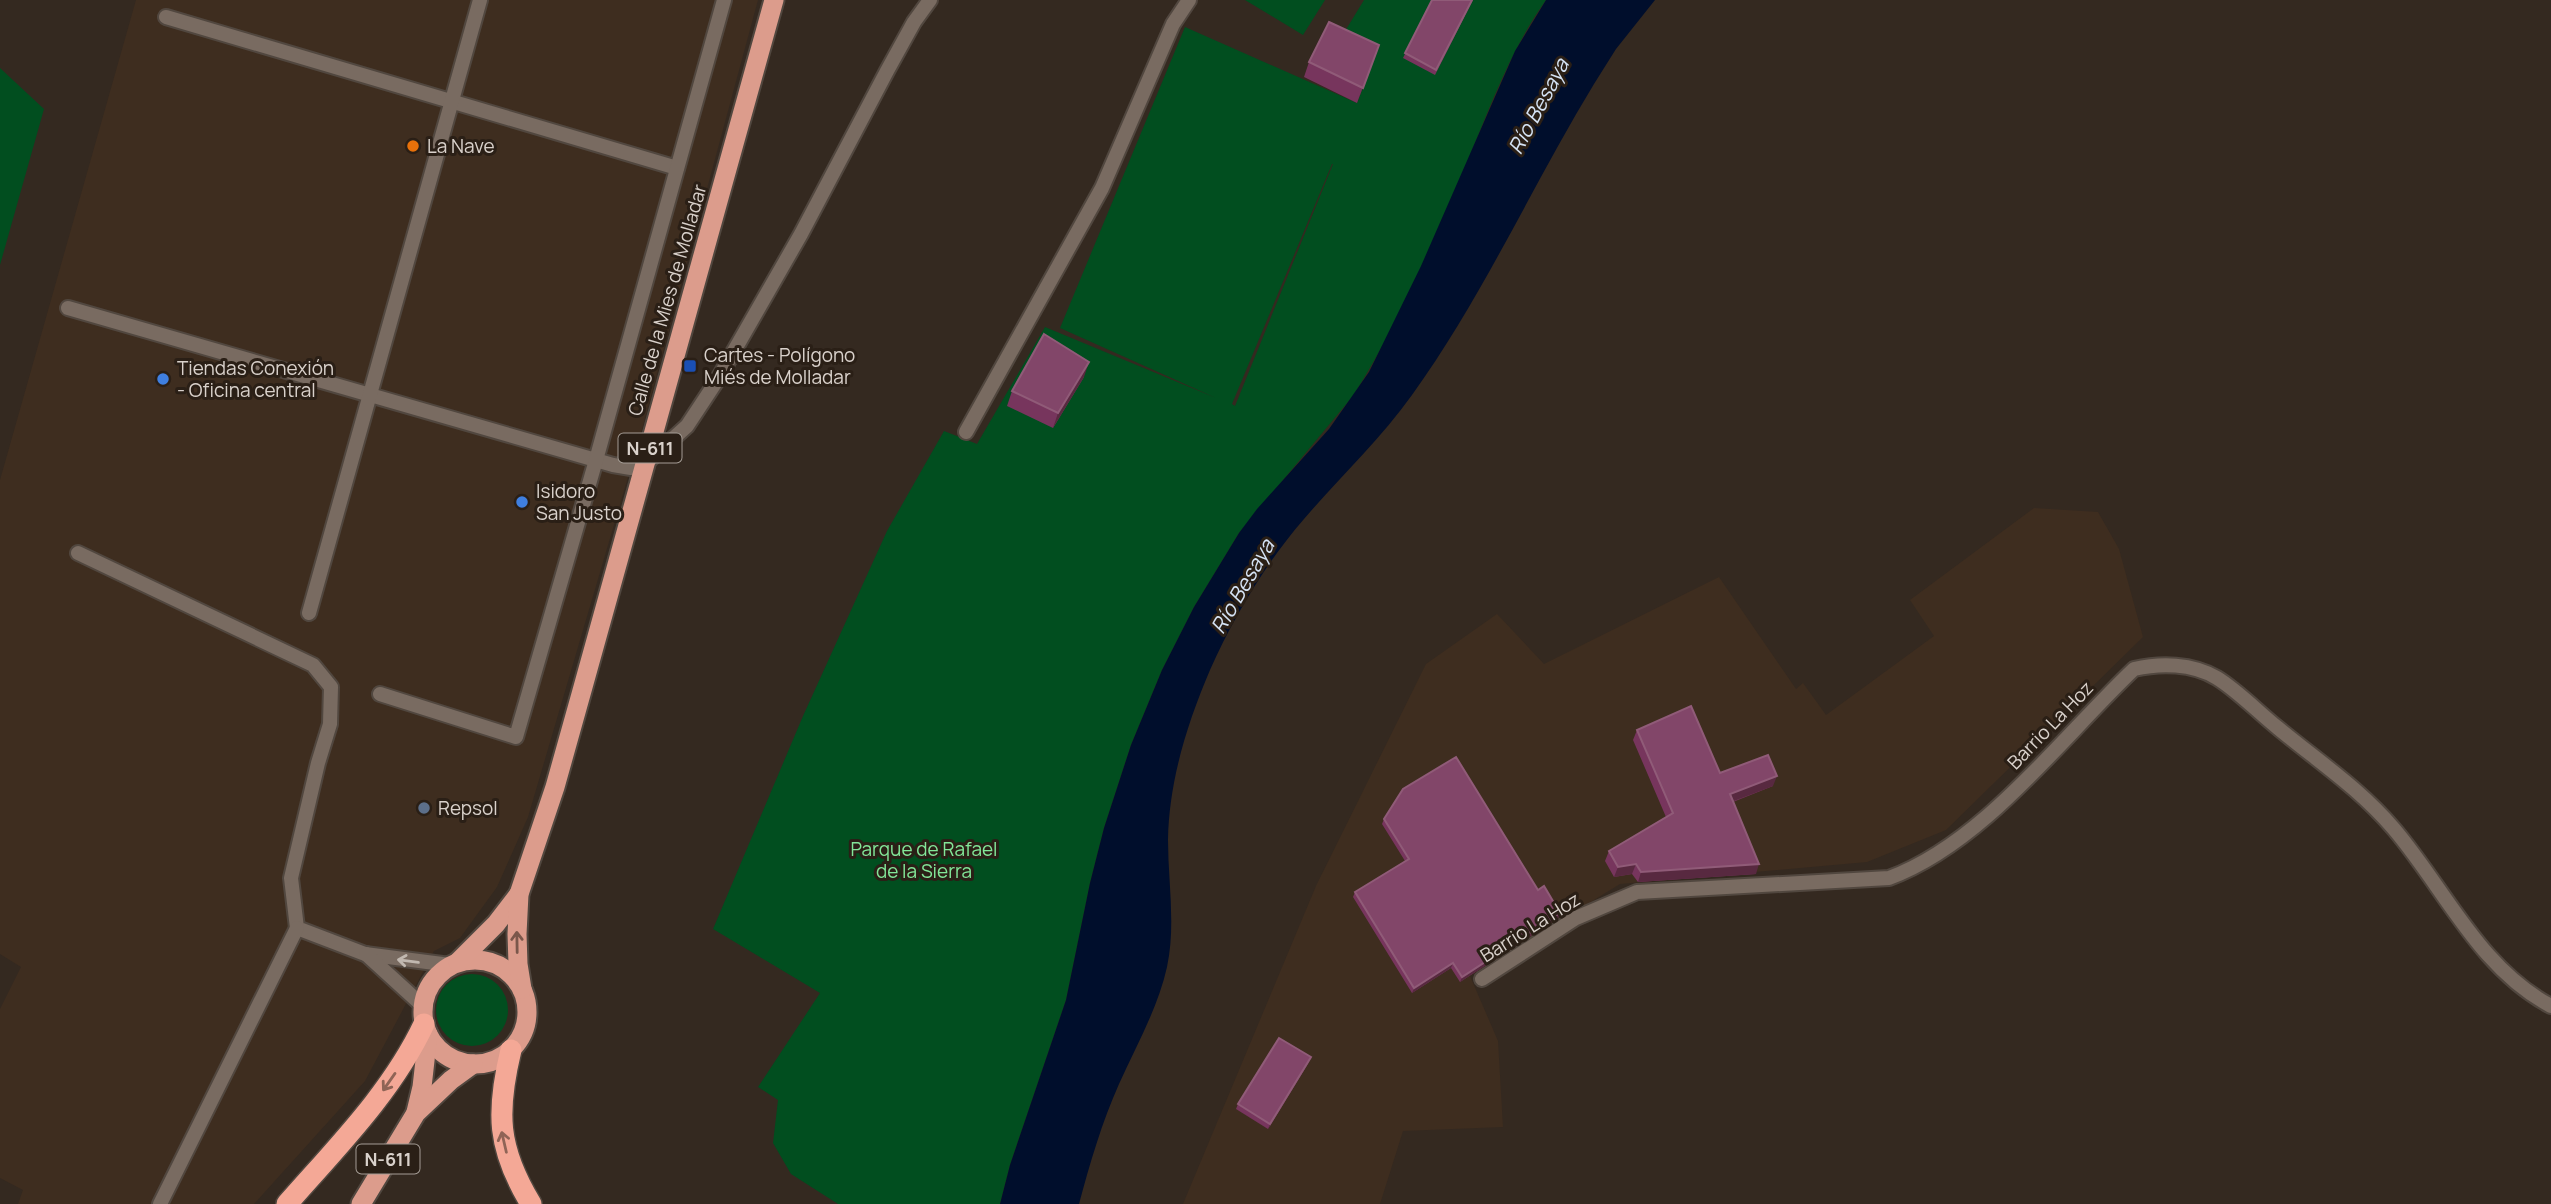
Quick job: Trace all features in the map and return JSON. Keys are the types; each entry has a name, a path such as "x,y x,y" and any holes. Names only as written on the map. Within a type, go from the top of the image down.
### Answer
{"highway":[{"name":"Calle de la Mies de Molladar","path":"523,989 518,964 519,894 555,788 774,0"},
{"name":"Calle de la Mies de Molladar","path":"454,964 496,924 519,894"},
{"path":"454,964 469,960 490,961 509,972 523,989"},
{"name":"N-611","path":"416,1113 422,1087 425,1021 432,982 454,964"},
{"name":"N-611","path":"361,1204 416,1113 451,1080 473,1064 500,1058 511,1050 526,1022 528,1011 523,989"},
{"path":"425,1021 442,1052 462,1062 473,1064"},
{"path":"287,1204 375,1102 404,1060 425,1021"},
{"path":"511,1050 502,1087 501,1129 509,1160 531,1204"}],"street":[{"path":"309,613 480,0"},
{"path":"380,694 516,737 724,0"},
{"path":"68,308 596,460 631,468 645,464 687,426 718,379 801,234 898,51 930,0"},
{"path":"966,432 1102,188 1173,24 1189,0"},
{"path":"166,17 677,168"},
{"path":"78,553 313,665 331,687 330,724 291,877 297,928 160,1204"},
{"name":"Barrio La Hoz","path":"1482,979 1576,918 1637,892 1889,878 1915,868 1942,852 1979,823 2134,669 2156,664 2187,667 2216,677 2351,784 2395,831 2488,956 2511,979 2551,1006"},
{"path":"297,928 365,954 454,964"},
{"path":"365,954 425,1021"}],"shaded area":[{"path":"136,0 758,0 641,433 528,817 497,887 460,938 434,951 365,1081 254,1204 18,1204 23,1190 0,1178 0,1009 21,967 0,954 0,480"},
{"path":"2034,508 2098,512 2119,549 2143,637 1946,830 1867,862 1620,884 1470,976 1498,1041 1503,1127 1403,1131 1380,1204 1183,1204 1316,886 1426,664 1497,614 1544,664 1719,577 1796,689 1803,683 1826,715 1934,636 1910,600"}],"green space":[{"path":"1245,0 1325,0 1303,35"},
{"name":"Parque de Rafael de la Sierra","path":"1364,0 1546,0 1511,60 1427,255 1400,313 1369,369 1353,396 1239,533 1194,607 1162,670 1131,745 1104,828 1066,1000 1010,1165 1000,1204 838,1204 791,1174 773,1143 778,1100 758,1087 820,993 713,929 803,716 887,531 944,431 977,444 1045,327 1216,398 1060,328 1185,27 1357,103 1376,55 1342,36","holes":["1333,164 1235,406 1232,404"]},
{"path":"0,68 44,109 0,265"},
{"path":"472,974 492,980 502,990 508,1010 502,1030 492,1040 472,1046 452,1040 442,1030 436,1010 442,990 452,980"}],"water":[{"name":"Río Besaya","path":"1546,0 1655,0 1616,49 1594,84 1484,281 1412,395 1387,428 1290,536 1263,572 1229,630 1194,711 1172,796 1168,840 1171,935 1167,967 1152,1012 1107,1113 1079,1204 1000,1204 1010,1165 1066,1000 1104,828 1131,745 1162,670 1194,607 1239,533 1329,429 1369,372 1421,266 1515,51"}],"building":[{"path":"1432,0 1472,0 1436,70 1405,53"},
{"path":"1329,22 1379,45 1363,88 1309,62"},
{"path":"1044,334 1089,362 1058,413 1012,391"},
{"path":"1691,706 1720,773 1768,755 1777,776 1730,794 1759,864 1641,872 1636,864 1618,867 1609,851 1673,813 1637,730"},
{"path":"1456,757 1538,890 1544,886 1560,913 1462,977 1453,963 1414,988 1355,892 1409,859 1384,819 1403,789"},
{"path":"1279,1038 1311,1057 1270,1124 1238,1104"}],"place":[{"name":"La Nave","path":"413,146"},
{"name":"Cartes - Polígono Miés de Molladar","path":"690,366"},
{"name":"Tiendas Conexión - Oficina central","path":"163,379"},
{"name":"Isidoro San Justo","path":"522,502"},
{"name":"Repsol","path":"424,808"}]}
